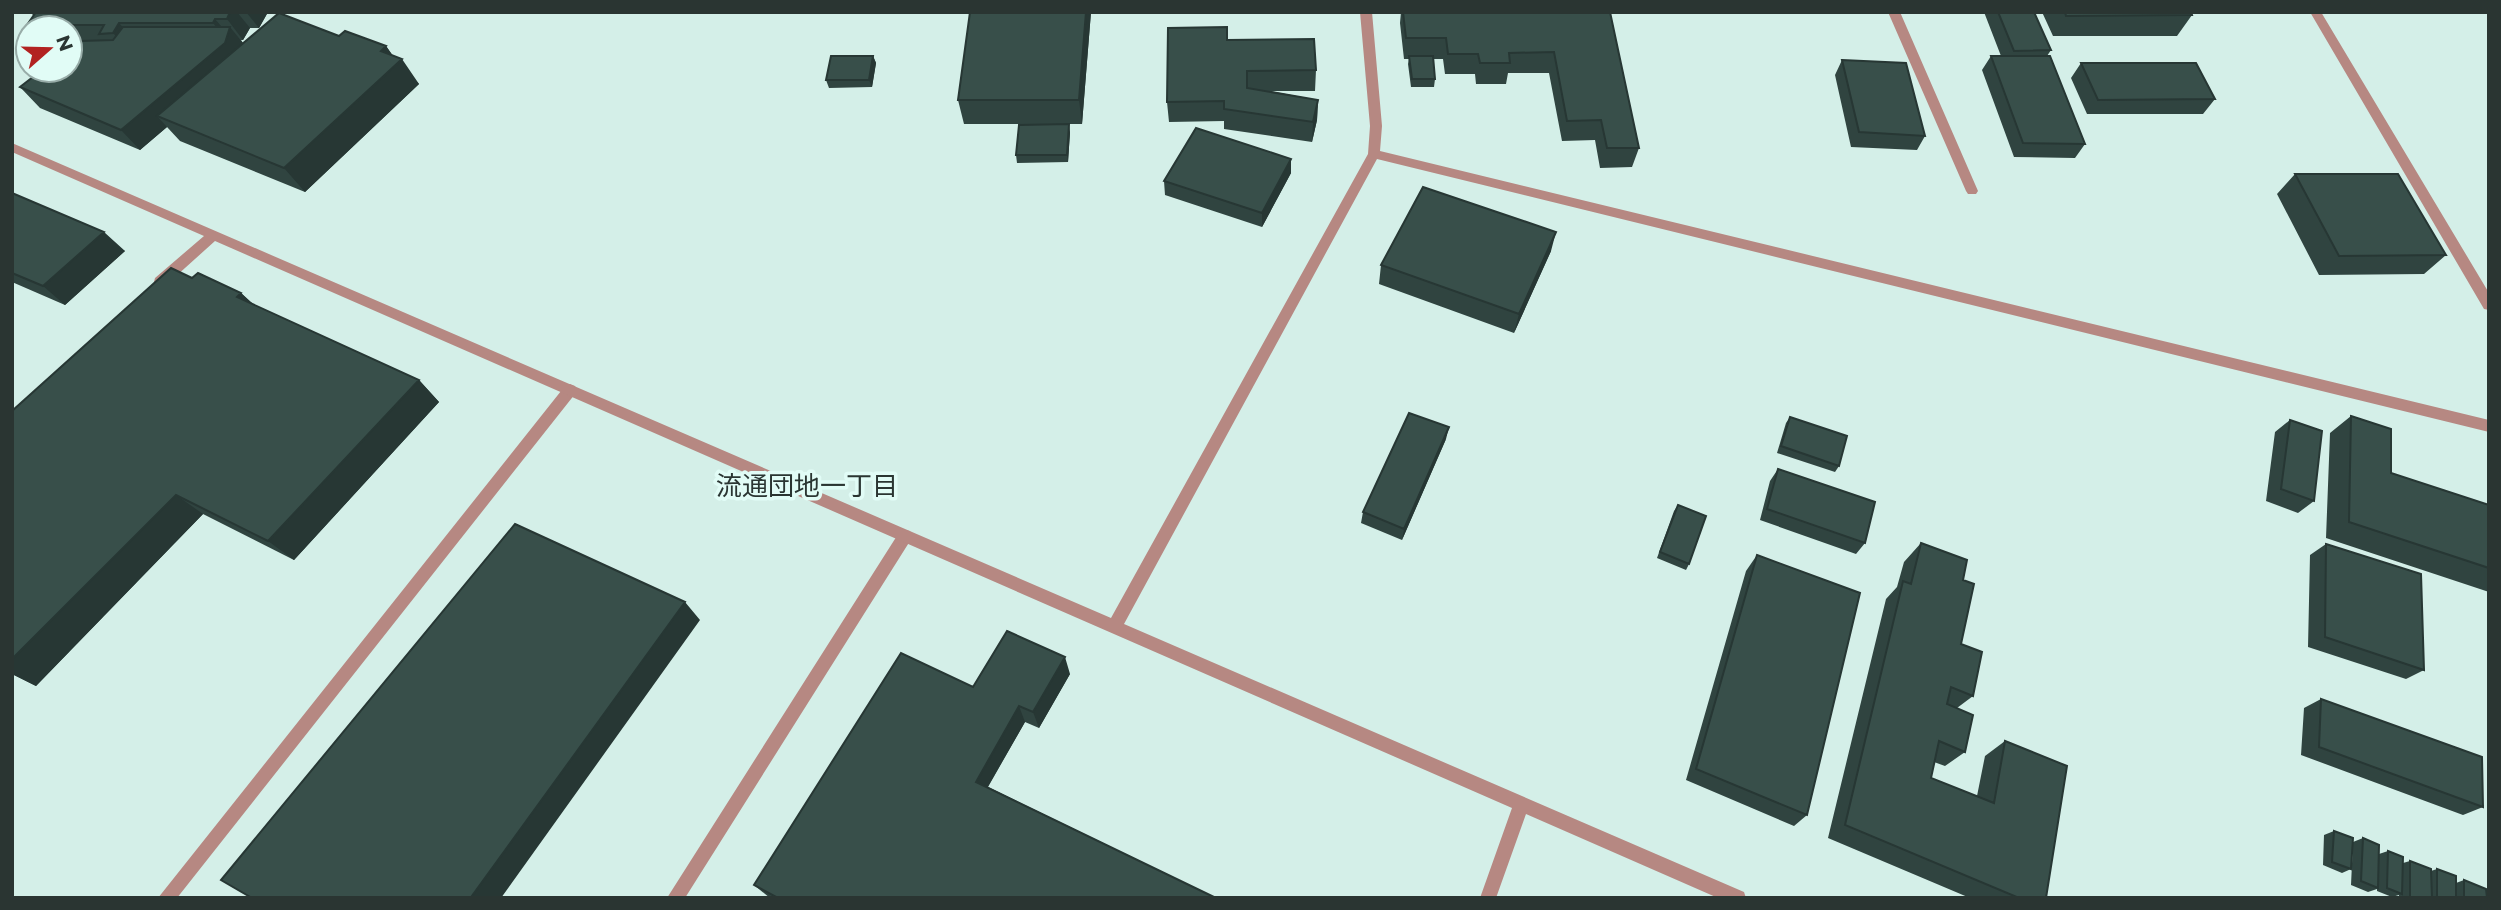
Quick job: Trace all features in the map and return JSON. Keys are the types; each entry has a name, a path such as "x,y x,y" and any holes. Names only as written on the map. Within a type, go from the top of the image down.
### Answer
{"street":[{"path":"1114,627 1374,154 1376,126 1366,12"},
{"path":"1894,12 1972,191"},
{"path":"2315,12 2489,305"},
{"path":"12,147 1738,898"},
{"path":"1374,154 2489,426"},
{"path":"153,288 214,234"},
{"path":"166,898 570,390"},
{"path":"675,898 905,536"},
{"path":"1488,898 1522,803"}],"building":[{"path":"230,12 227,19 215,19 213,23 119,23 113,33 99,34 104,25 84,25 84,14 35,14"},
{"path":"970,12 1086,12 1079,100 958,100"},
{"path":"1403,12 1610,12 1639,148 1607,148 1601,120 1567,121 1554,52 1509,53 1510,63 1480,63 1478,54 1448,54 1446,38 1406,38"},
{"path":"1998,12 2034,12 2051,50 2014,51"},
{"path":"2065,12 2191,12 2192,15 2066,16"},
{"path":"279,13 339,36 345,31 386,46 381,51 402,59 284,168 157,116"},
{"path":"123,27 230,27 225,43 121,130 20,87 24,84 84,84 84,41 113,40"},
{"path":"1227,27 1227,40 1314,39 1316,70 1247,71 1247,88 1318,100 1313,122 1224,109 1224,101 1167,102 1168,28"},
{"path":"831,56 873,56 869,80 826,80"},
{"path":"1409,56 1433,56 1435,79 1412,79"},
{"path":"1991,56 2050,56 2085,144 2023,143"},
{"path":"1842,60 1906,63 1925,136 1859,132"},
{"path":"2081,63 2196,63 2215,99 2098,100"},
{"path":"1069,124 1067,155 1016,155 1019,125"},
{"path":"1196,128 1291,159 1262,213 1164,181"},
{"path":"2295,174 2398,174 2446,255 2339,256"},
{"path":"1423,187 1556,232 1519,314 1381,265"},
{"path":"12,193 104,232 43,286 12,273"},
{"path":"171,268 192,278 198,273 241,293 237,297 419,380 268,541 176,495 12,659 12,411"},
{"path":"1409,413 1449,427 1404,529 1363,512"},
{"path":"2351,416 2391,429 2391,473 2489,505 2489,568 2349,522"},
{"path":"1790,417 1847,436 1839,466 1781,446"},
{"path":"2290,420 2322,431 2314,501 2281,489"},
{"path":"1778,469 1875,502 1865,543 1767,509"},
{"path":"1678,505 1706,516 1689,564 1660,552"},
{"path":"515,524 685,602 472,896 476,898 252,898 221,880"},
{"path":"1921,543 1967,560 1963,580 1974,584 1961,644 1982,652 1973,696 1951,687 1947,704 1973,715 1965,752 1939,741 1931,778 1994,803 2005,741 2067,766 2046,898 2019,898 1845,825 1903,581 1911,584"},
{"path":"2326,544 2421,574 2424,670 2325,637"},
{"path":"1757,555 1860,593 1807,815 1696,769"},
{"path":"1007,631 1065,657 1033,712 1019,706 976,782 1216,898 778,898 754,885 901,653 973,687"},
{"path":"2321,699 2482,757 2483,807 2319,747"},
{"path":"2334,831 2353,838 2351,869 2332,862"},
{"path":"2363,838 2379,845 2378,888 2361,881"},
{"path":"2388,851 2403,857 2402,894 2387,888"},
{"path":"2410,861 2431,869 2432,898 2410,898"},
{"path":"2437,869 2456,876 2456,898 2437,898"},
{"path":"2464,880 2486,889 2487,898 2464,898"}],"district":[{"name":"流通団地一丁目","path":"807,486"}]}
